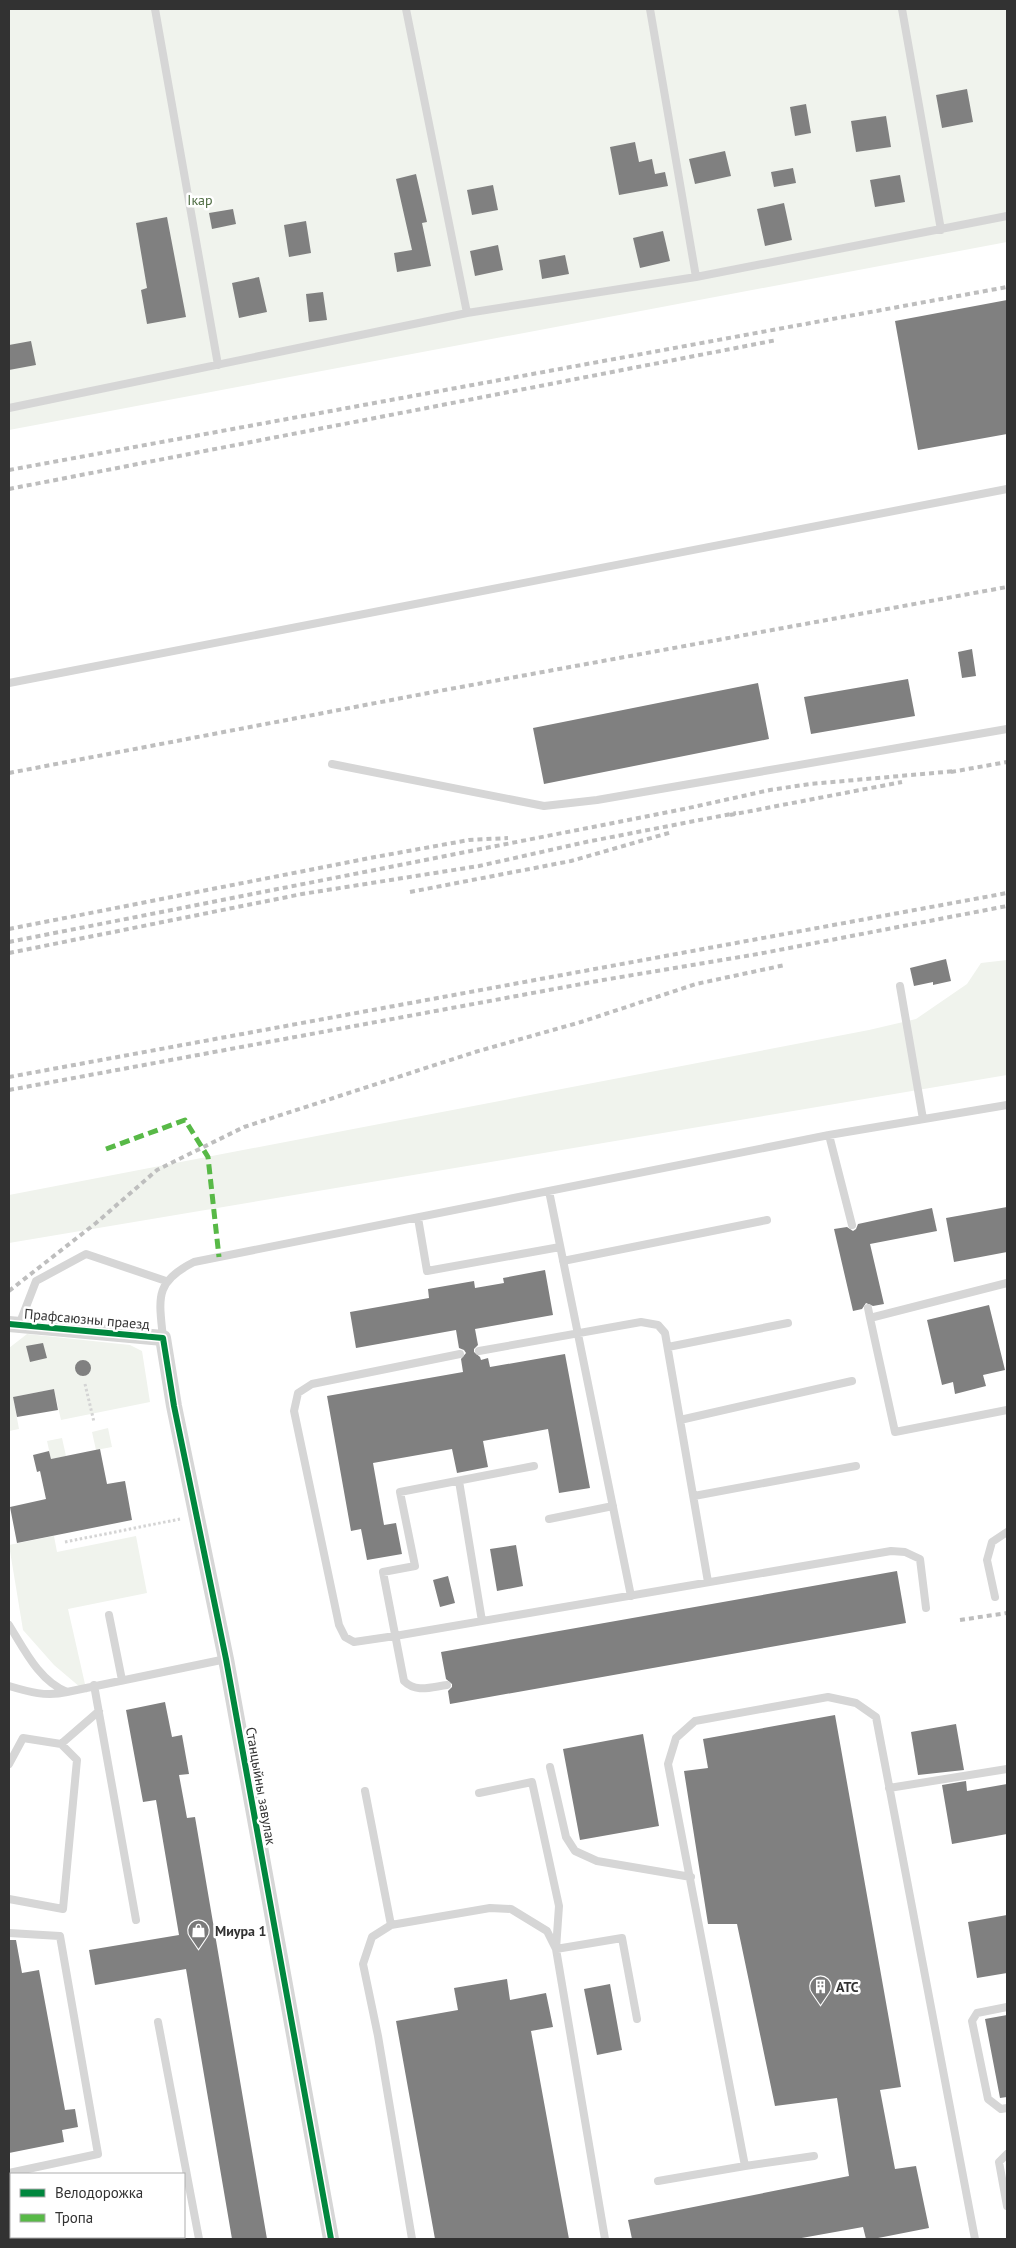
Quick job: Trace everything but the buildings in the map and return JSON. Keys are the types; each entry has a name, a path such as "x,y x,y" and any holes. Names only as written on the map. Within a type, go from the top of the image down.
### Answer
{"street":[{"name":"Прафсаюзны праезд","path":"14,1324 163,1338"},
{"name":"Станцыйны завулак","path":"163,1338 196,1516 226,1659 331,2239"}],"lane":[{"path":"155,9 218,365"},
{"path":"406,9 467,314"},
{"path":"650,9 696,277"},
{"path":"902,9 941,230"},
{"path":"9,408 467,314 696,277 1007,216"},
{"path":"9,683 1007,489"},
{"path":"332,764 544,806 597,800 1007,729"},
{"path":"900,986 923,1119"},
{"path":"163,1338 160,1302 166,1281 178,1270 194,1262 830,1135 1007,1105"},
{"path":"830,1135 852,1225"},
{"path":"549,1191 576,1332 631,1596"},
{"path":"418,1218 426,1270 560,1247"},
{"path":"563,1261 767,1220"},
{"path":"14,1324 36,1281 86,1254 166,1281"},
{"path":"870,1318 1007,1283"},
{"path":"868,1308 895,1432 1007,1410"},
{"path":"479,1350 641,1322 658,1325 665,1333 668,1347 708,1582"},
{"path":"668,1347 788,1323"},
{"path":"460,1354 312,1384 298,1394 294,1411 339,1625 345,1637 354,1642 891,1551 905,1552 920,1559 926,1608"},
{"path":"680,1420 852,1381"},
{"path":"447,1685 421,1689 410,1686 404,1681 383,1572 415,1566 400,1492 534,1466"},
{"path":"694,1496 856,1466"},
{"path":"459,1481 482,1621"},
{"path":"549,1519 613,1506"},
{"path":"995,1596 987,1560 992,1542 1007,1532"},
{"path":"109,1615 122,1680"},
{"path":"9,1625 31,1661 56,1687 67,1692"},
{"path":"9,1686 32,1693 54,1695 94,1685 226,1659"},
{"path":"94,1685 136,1920"},
{"path":"745,2166 668,1764 676,1738 695,1721 828,1697 856,1703 876,1717 976,2239"},
{"path":"61,1744 98,1711"},
{"path":"9,1764 23,1738 61,1744 77,1760 63,1909 9,1899"},
{"path":"550,1766 566,1837 576,1851 597,1862 691,1878"},
{"path":"889,1788 1007,1769"},
{"path":"479,1793 532,1782 553,1870 559,1906 556,1949 605,2239"},
{"path":"365,1791 391,1926"},
{"path":"412,2239 378,2036 363,1964 372,1937 391,1926 490,1908 511,1909 547,1931 556,1949"},
{"path":"9,1933 60,1936 98,2154 9,2173"},
{"path":"556,1949 622,1938 637,2019"},
{"path":"1007,2006 977,2013 972,2021 988,2099 1001,2109 1007,2108"},
{"path":"158,2022 199,2239"},
{"path":"1007,2154 1000,2162 1007,2206"},
{"path":"658,2181 814,2156"}],"path":[{"path":"85,1384 94,1422"},
{"path":"65,1542 196,1516"}],"green space":[{"name":"Ікар","path":"9,9 1007,9 1007,242 9,430"},
{"path":"1007,960 1007,1075 9,1243 9,1195 869,1030 916,1019 967,984 981,963"},
{"path":"27,1334 130,1345 142,1351 150,1402 61,1420 54,1389 13,1397 19,1429 9,1431 9,1348"},
{"path":"108,1428 112,1447 96,1450 92,1432"},
{"path":"62,1438 66,1456 51,1459 47,1441"},
{"path":"54,1536 57,1552 136,1536 147,1593 68,1609 87,1693 54,1665 23,1630 9,1545"}],"railway":[{"path":"9,470 1007,287"},
{"path":"9,489 777,340"},
{"path":"9,773 428,693 1007,587"},
{"path":"951,772 1007,762"},
{"path":"9,942 684,809 770,790 810,784 956,771"},
{"path":"730,815 902,782"},
{"path":"9,953 302,894 479,866 586,842 736,813"},
{"path":"410,892 571,861 672,832"},
{"path":"9,929 375,857 469,840 508,838"},
{"path":"9,1077 1007,893"},
{"path":"9,1090 603,980 758,954 1007,906"},
{"path":"9,1291 96,1223 157,1170 244,1127 475,1052 581,1022 696,984 785,965"},
{"path":"960,1620 1007,1613"}],"marked path":[{"path":"106,1149 185,1120 208,1157 219,1257"}],"cycle path":[{"path":"9,1324 163,1338 174,1406 226,1659 331,2239"}],"place":[{"name":"Миура 1","path":"199,1950"},
{"name":"АТС","path":"820,2006"}]}
